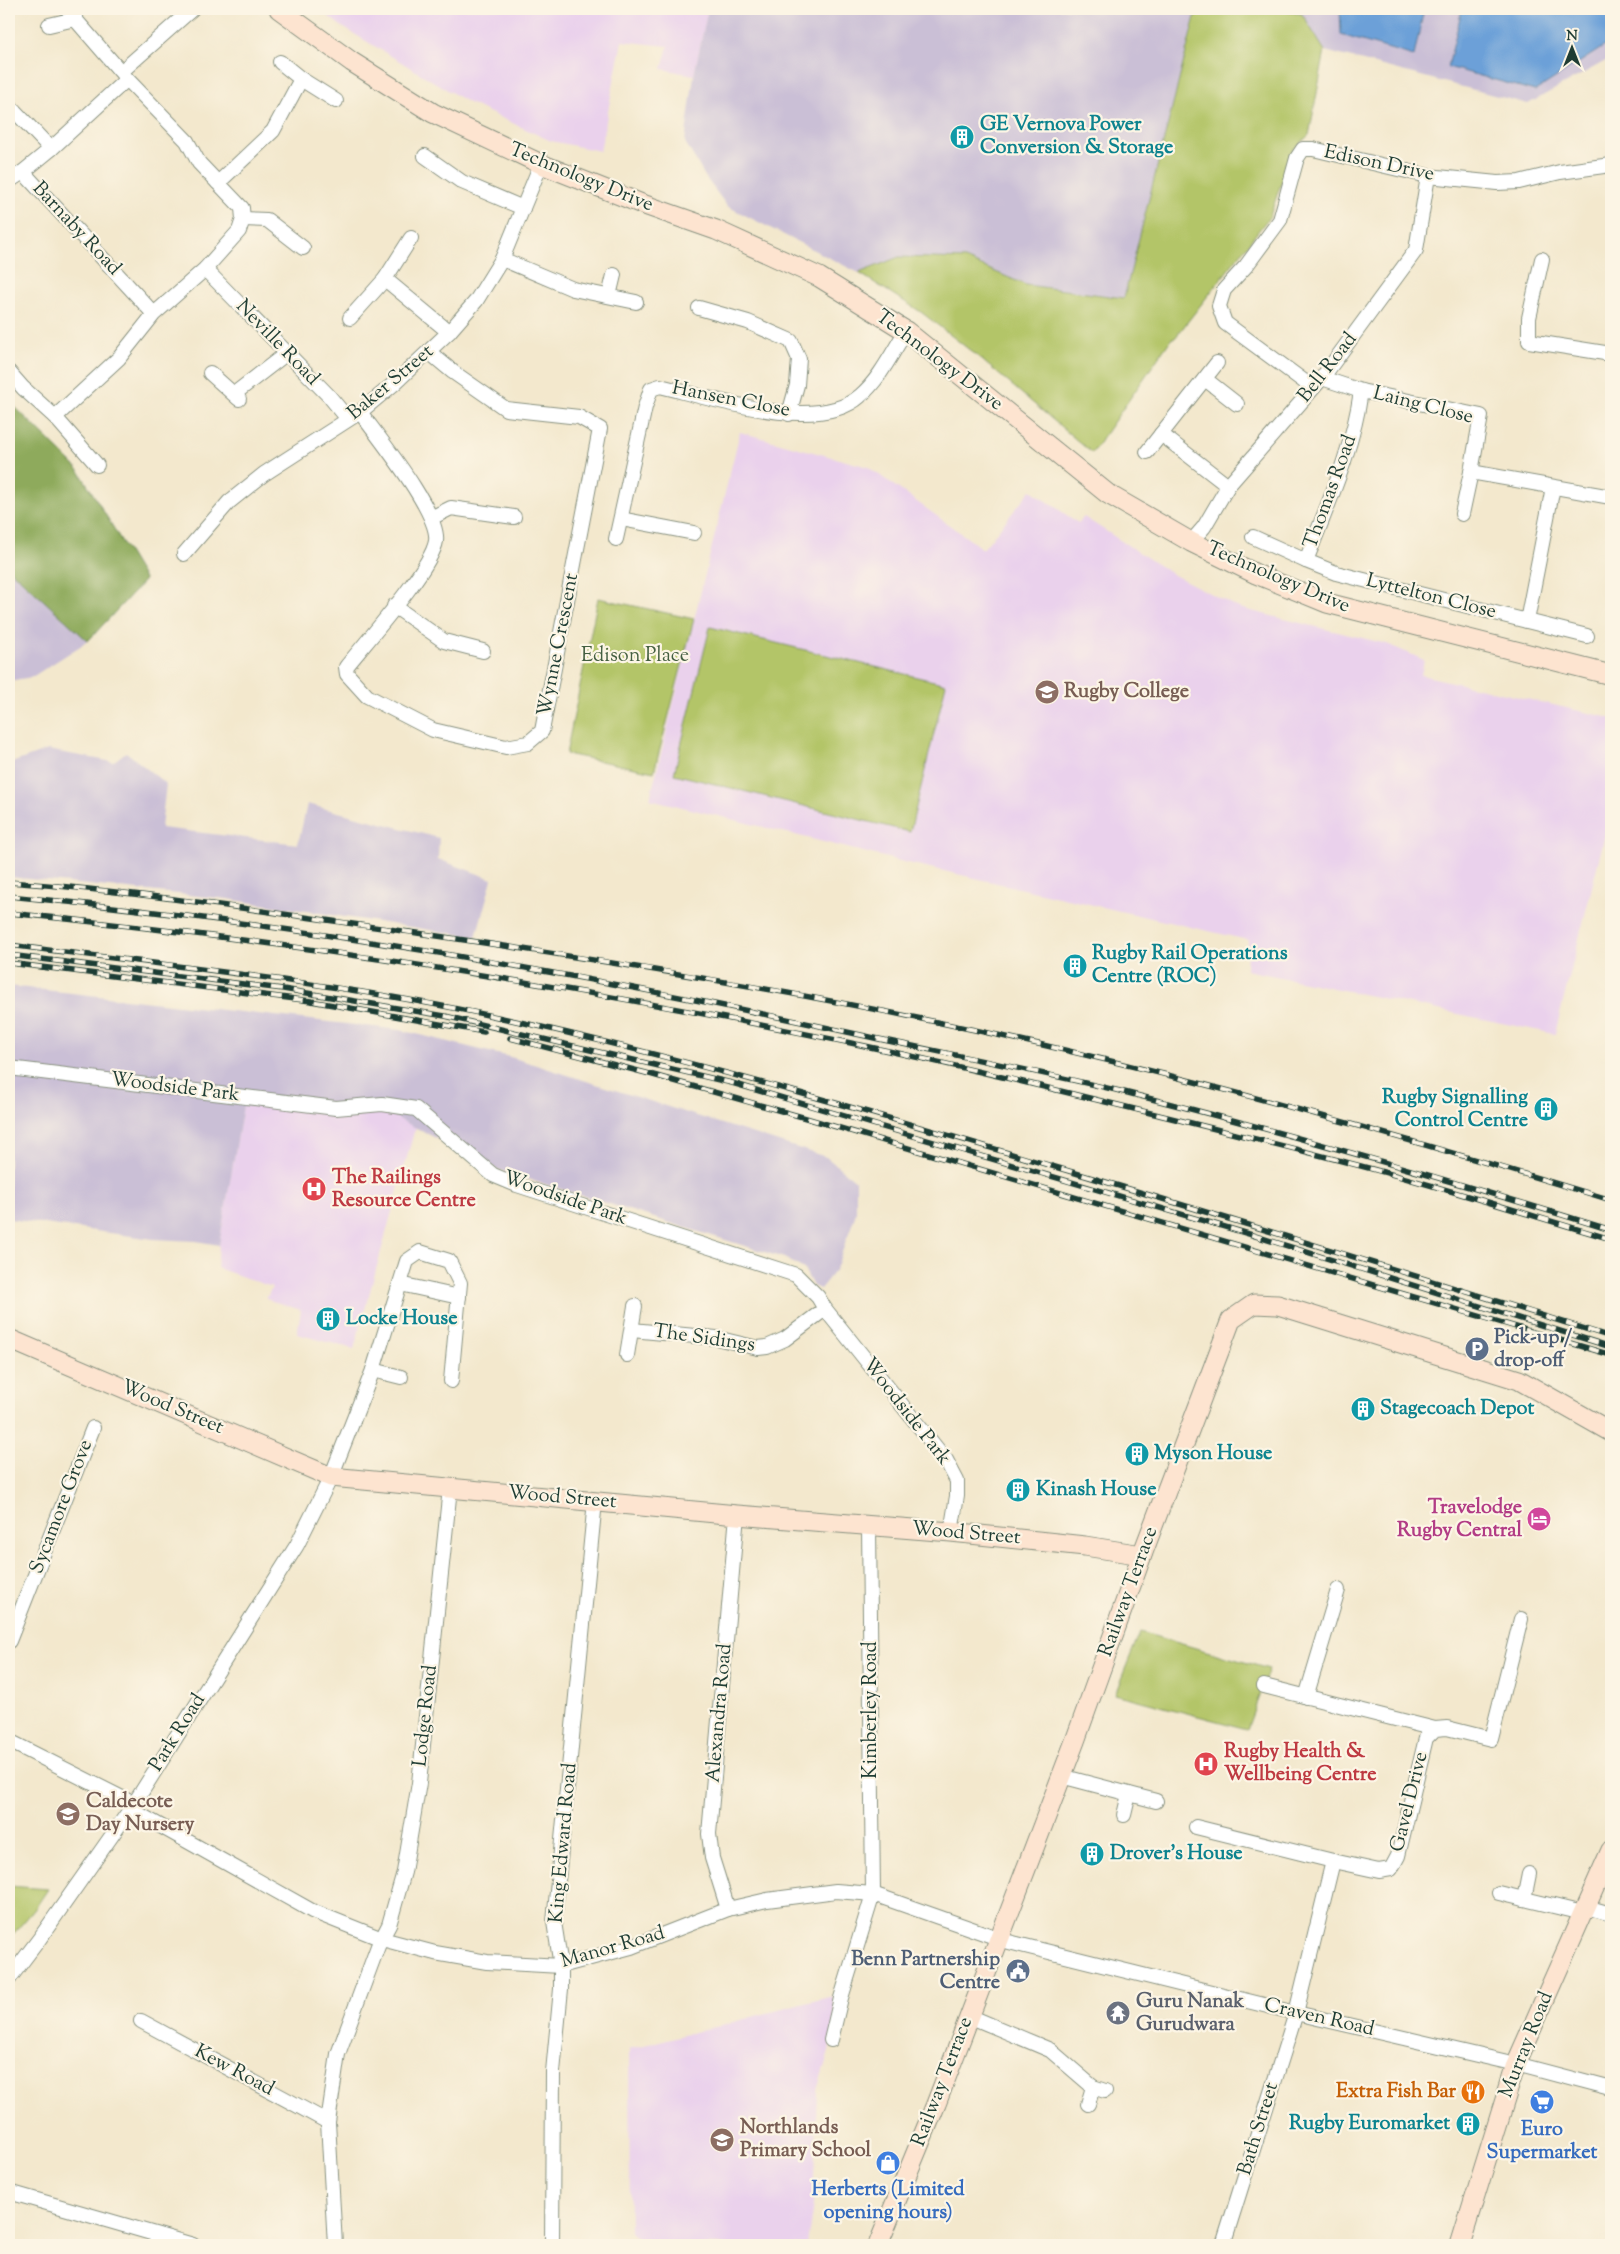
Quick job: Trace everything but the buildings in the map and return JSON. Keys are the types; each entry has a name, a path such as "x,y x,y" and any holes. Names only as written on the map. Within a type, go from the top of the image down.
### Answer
{"street":[{"path":"51,150 192,9"},
{"name":"Technology Drive","path":"279,9 352,62 433,113 541,164 642,204 716,230 819,276 906,331 1108,494 1192,542 1256,574 1327,603 1611,675"},
{"path":"49,25 75,14 125,75 186,142 199,163 242,208 243,219 239,232 205,269 154,314 119,358 55,417"},
{"path":"280,62 301,79 336,101"},
{"path":"218,183 273,131 301,79"},
{"name":"Barnaby Road","path":"9,105 51,150 24,172 154,314"},
{"name":"Edison Drive","path":"1318,383 1225,323 1219,306 1224,290 1246,266 1280,220 1297,158 1303,149 1313,149 1428,176 1497,183 1519,182 1560,172 1611,165"},
{"path":"425,156 462,182 523,208"},
{"name":"Baker Street","path":"184,554 229,502 264,474 354,415 429,352 449,332 476,301 502,259 541,164"},
{"path":"9,181 24,172"},
{"name":"Bell Road","path":"1192,542 1204,527 1228,486 1318,383 1416,250 1428,176"},
{"path":"243,219 267,220 303,248"},
{"path":"350,318 385,279 411,238"},
{"path":"502,259 573,289 636,302"},
{"path":"1542,259 1529,318 1529,341 1611,354"},
{"name":"Neville Road","path":"205,269 287,353 354,415"},
{"path":"609,296 614,275"},
{"path":"385,279 449,332"},
{"path":"698,308 748,322 791,341 799,359 797,385 789,414"},
{"name":"Hansen Close","path":"616,539 645,407 651,389 660,386 789,414 832,411 859,398 873,384 906,331"},
{"name":"Wynne Crescent","path":"354,415 423,502 431,518 436,541 426,566 346,667 347,674 367,696 433,730 506,747 528,744 542,731 600,429 579,418 506,409 453,372 429,352"},
{"path":"210,373 237,396 287,353"},
{"path":"1147,452 1217,363"},
{"path":"9,372 23,388 55,417 97,465"},
{"path":"1205,379 1237,404"},
{"name":"Laing Close","path":"1318,383 1481,416 1471,472"},
{"name":"Thomas Road","path":"1336,573 1306,561 1348,450 1358,416 1361,391"},
{"path":"1161,434 1228,486"},
{"path":"1462,514 1471,472 1611,497"},
{"path":"1527,621 1553,487"},
{"path":"431,518 451,508 514,517"},
{"path":"621,519 694,533"},
{"path":"1253,537 1306,561"},
{"name":"Lyttelton Close","path":"1336,573 1587,636"},
{"path":"394,606 444,642 483,652"},
{"name":"Woodside Park","path":"9,1068 336,1108 382,1104 416,1109 493,1175 517,1185 796,1275 818,1297 825,1309 946,1460 957,1481 952,1532"},
{"name":"Park Road","path":"9,1979 40,1938 132,1806 297,1545 332,1477 373,1370 407,1261 420,1252 449,1261 460,1283 458,1297"},
{"path":"400,1284 458,1297 451,1381"},
{"name":"Railway Terrace","path":"878,2245 936,2104 1231,1320 1254,1304 1278,1305 1519,1380 1611,1432"},
{"name":"The Sidings","path":"627,1355 635,1306"},
{"name":"The Sidings","path":"632,1330 716,1338 758,1348 768,1348 786,1339 825,1309"},
{"name":"Wood Street","path":"9,1339 332,1477 737,1515 952,1532 1085,1546 1142,1555"},
{"path":"373,1370 401,1377"},
{"name":"Sycamore Grove","path":"9,1641 93,1428"},
{"name":"Lodge Road","path":"335,2245 328,2122 338,2054 389,1925 404,1872 419,1783 450,1488"},
{"name":"King Edward Road","path":"552,2245 553,2072 561,1989 561,1966 554,1922 596,1501"},
{"name":"Alexandra Road","path":"728,1910 712,1858 709,1834 737,1515"},
{"name":"Kimberley Road","path":"831,2040 841,1998 872,1894 869,1526"},
{"path":"1306,1697 1338,1590"},
{"name":"Gavel Drive","path":"1333,1861 1380,1871 1391,1869 1398,1856 1426,1738 1435,1729 1447,1728 1491,1738 1521,1619"},
{"path":"1264,1686 1435,1729"},
{"name":"Manor Road","path":"9,1741 132,1806 312,1911 382,1939 435,1953 487,1962 561,1966 631,1947 728,1910 767,1900 836,1891 872,1894 998,1939"},
{"path":"1061,1776 1156,1800"},
{"path":"1124,1815 1128,1794"},
{"path":"1196,1827 1333,1861 1296,2014"},
{"name":"Murray Road","path":"1460,2245 1516,2064 1611,1850"},
{"path":"1524,1899 1530,1874"},
{"path":"1499,1893 1611,1914"},
{"name":"Craven Road","path":"998,1939 1296,2014 1516,2064 1611,2089"},
{"name":"Bath Street","path":"1223,2245 1296,2014"},
{"path":"969,2016 1050,2050 1099,2089 1088,2104"},
{"name":"Kew Road","path":"141,2021 328,2122"},
{"path":"9,2192 193,2245"}],"shaded area":[{"path":"319,9 708,9 694,75 662,69 668,46 622,41 600,151 551,141 469,103 341,26"},
{"path":"708,9 1197,9 1124,298 1026,285 965,259 899,257 859,273 727,206 706,178 685,142 694,75"},
{"path":"1271,9 1611,9 1611,58 1528,104 1325,51 1302,14"},
{"name":"Rugby College","path":"740,432 868,467 983,549 1031,490 1078,523 1084,517 1174,575 1239,608 1387,644 1424,660 1421,675 1611,718 1611,811 1555,1034 1246,970 1248,940 904,862 650,799"},
{"path":"9,569 88,641 32,677 9,681"},
{"path":"48,750 113,762 126,752 166,784 161,828 298,844 307,804 439,838 438,859 492,879 476,937 228,899 9,877 9,764"},
{"path":"9,986 400,1030 514,1058 826,1157 856,1181 856,1213 836,1269 820,1289 813,1286 804,1269 784,1258 496,1169 389,1114 243,1106 219,1245 196,1241 153,1239 9,1219"},
{"name":"The Railings Resource Centre","path":"243,1106 389,1114 417,1128 414,1132 354,1349 297,1334 301,1310 266,1299 272,1287 217,1268 219,1245"},
{"name":"Northlands Primary School","path":"833,1996 837,2026 817,2090 813,2205 807,2245 646,2245 630,2232 629,2049"}],"green space":[{"path":"1197,9 1271,9 1302,14 1325,51 1309,135 1292,151 1270,216 1175,338 1172,338 1092,453 976,355 921,312 859,273 899,257 965,259 1026,285 1124,298"},
{"path":"9,401 78,469 145,580 88,641 9,569"},
{"name":"Edison Place","path":"598,598 694,619 654,772 566,754"},
{"path":"710,627 946,684 910,832 674,774"},
{"path":"1140,1632 1269,1669 1247,1729 1115,1694"},
{"path":"9,1886 48,1889 34,1910 9,1939"}],"water":[{"path":"1340,9 1424,9 1414,56 1341,35"},
{"path":"1462,9 1611,9 1611,42 1535,91 1448,67"}],"railway":[{"path":"9,882 162,898 417,933 673,973 864,1007 1013,1038 1186,1080 1357,1126 1611,1200"},
{"path":"9,896 226,921 334,936 549,972 763,1014 1120,1091 1367,1157 1611,1230"},
{"path":"9,913 219,937 429,967 638,1002 846,1042 1007,1078 1311,1153 1425,1184 1611,1239"},
{"path":"9,945 256,976 380,995 502,1018 647,1052 792,1091 1079,1174 1611,1337"},
{"path":"9,955 283,989 445,1016 732,1083 1249,1234 1611,1347"},
{"path":"9,963 311,1001 484,1032"},
{"path":"510,1038 646,1073 806,1118 1611,1355"}],"place":[{"name":"GE Vernova Power Conversion & Storage","path":"962,137"},
{"name":"Rugby College","path":"1047,692"},
{"name":"Rugby Rail Operations Centre (ROC)","path":"1075,966"},
{"name":"Rugby Signalling Control Centre","path":"1546,1109"},
{"name":"The Railings Resource Centre","path":"314,1189"},
{"name":"Locke House","path":"328,1319"},
{"name":"Pick-up / drop-off","path":"1477,1349"},
{"name":"Stagecoach Depot","path":"1363,1409"},
{"name":"Myson House","path":"1137,1454"},
{"name":"Kinash House","path":"1018,1490"},
{"name":"Travelodge Rugby Central","path":"1539,1519"},
{"name":"Rugby Health & Wellbeing Centre","path":"1206,1764"},
{"name":"Caldecote Day Nursery","path":"68,1814"},
{"name":"Drover's House","path":"1092,1854"},
{"name":"Benn Partnership Centre","path":"1018,1971"},
{"name":"Guru Nanak Gurudwara","path":"1118,2013"},
{"name":"Extra Fish Bar","path":"1473,2092"},
{"name":"Euro Supermarket","path":"1542,2102"},
{"name":"Rugby Euromarket","path":"1468,2124"},
{"name":"Northlands Primary School","path":"722,2140"},
{"name":"Herberts (Limited opening hours)","path":"888,2163"}]}
